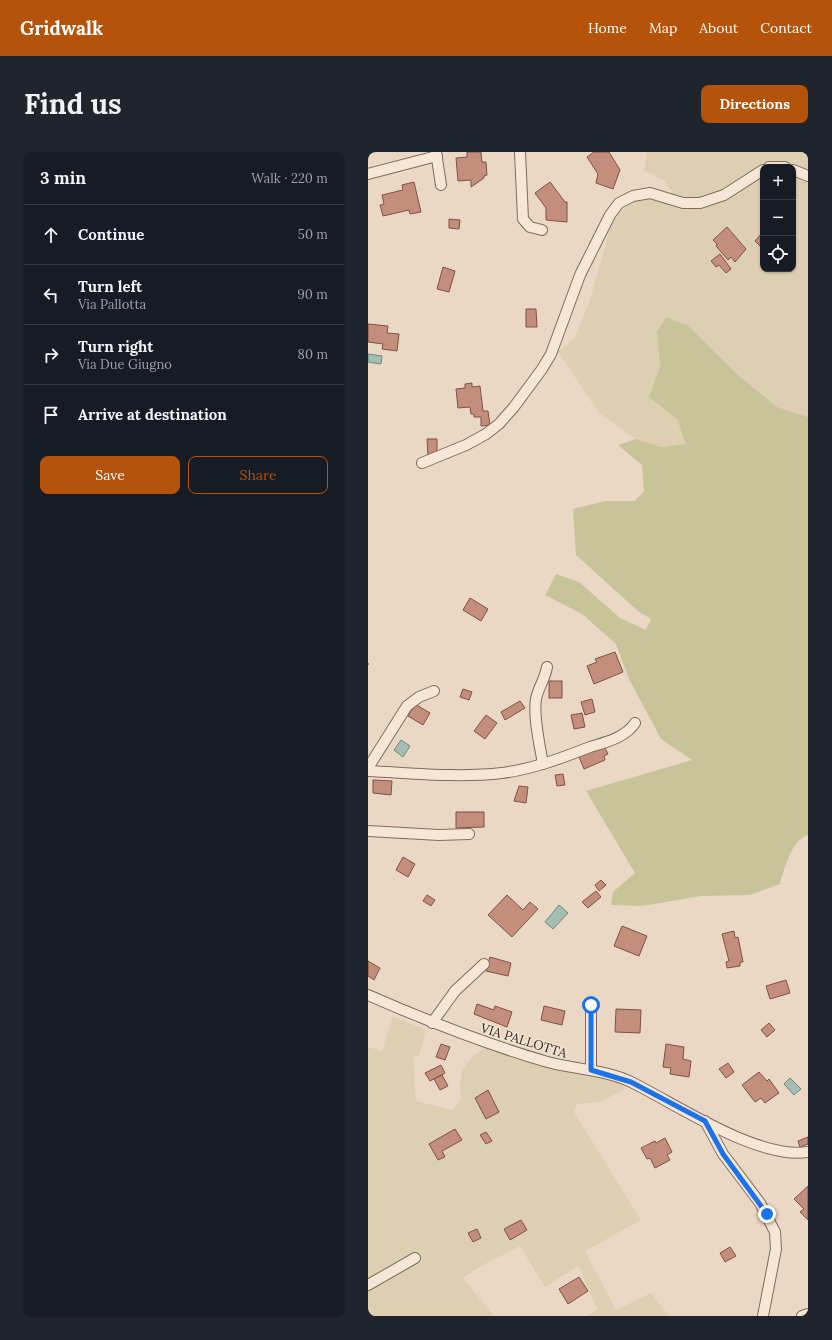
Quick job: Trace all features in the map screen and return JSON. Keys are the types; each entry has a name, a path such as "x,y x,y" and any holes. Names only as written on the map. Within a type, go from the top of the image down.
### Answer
{"street":[{"path":"520,152 523,219 530,227 542,230"},
{"path":"368,174 436,154 441,185"},
{"path":"796,171 808,176"},
{"path":"422,463 466,445 486,434 503,420 514,408 549,359 578,279 606,222 619,203 633,196 650,193 683,203 703,203 729,192 760,172"},
{"path":"543,764 535,705 537,694 544,680 547,667"},
{"path":"368,768 407,706 419,697 434,691"},
{"path":"368,772 482,775 513,771 543,764 618,737 628,731 635,723"},
{"path":"368,831 445,835 469,834"},
{"path":"432,1023 455,991 484,964"},
{"name":"VIA PALLOTTA","path":"368,994 432,1023 537,1059 591,1070 631,1082 739,1138 795,1153 808,1152"},
{"path":"591,1005 591,1070"},
{"path":"705,1121 723,1154 760,1202 775,1232 776,1248 762,1316"},
{"path":"368,1285 415,1258"},
{"path":"802,1316 808,1314"}],"shaded area":[{"path":"647,152 808,152 808,417 777,407 739,376 657,332 660,367 649,397 677,419 687,444 661,447 636,439 599,413 558,352 575,337 589,303 612,222 630,202 650,197 666,204 672,192 664,180 644,171"},
{"path":"666,317 687,325 739,376 777,407 808,417 808,835 797,842 793,848 786,863 780,884 750,895 701,896 642,906 611,905 613,892 635,873 586,791 692,760 661,739 629,679 616,644 582,614 545,595 556,574 579,582 620,618 646,630 651,619 638,611 576,555 573,509 606,501 635,501 644,491 642,465 618,445 636,439 661,447 686,444 677,419 649,397 660,367 657,332"},
{"path":"368,354 382,356 381,364 368,362"},
{"path":"401,740 410,746 403,757 394,750"},
{"path":"559,905 568,913 553,929 545,922"},
{"path":"393,1016 426,1030 419,1056 413,1055 416,1101 453,1110 461,1098 460,1084 462,1070 472,1057 486,1047 540,1066 613,1079 626,1088 601,1102 577,1104 574,1112 641,1220 585,1251 616,1310 651,1293 669,1316 587,1316 597,1309 578,1266 545,1287 520,1246 481,1266 463,1278 494,1316 369,1316 372,1314 368,1307 368,1047 382,1051"},
{"path":"790,1078 801,1089 794,1095 784,1084"}],"building":[{"path":"467,152 481,152 482,162 486,162 487,175 471,187 471,180 458,181 456,158 467,157"},
{"path":"594,152 609,152 620,170 613,189 596,183 598,174 587,157"},
{"path":"414,182 421,212 410,214 409,210 383,216 380,205 384,204 382,195 403,190 402,185"},
{"path":"550,182 565,202 567,202 567,222 546,220 546,208 535,193"},
{"path":"449,219 460,220 459,229 449,228"},
{"path":"727,227 746,249 735,262 731,257 728,260 713,240"},
{"path":"760,235 760,246 755,241"},
{"path":"720,254 731,269 726,273 719,265 716,267 711,261"},
{"path":"443,267 455,271 449,292 437,289"},
{"path":"526,309 536,309 537,327 526,327"},
{"path":"368,324 388,326 387,333 399,334 397,351 382,349 383,344 368,342"},
{"path":"472,383 472,387 480,386 483,411 488,411 490,425 481,426 481,417 474,417 474,414 471,414 470,407 458,408 456,389 465,388 465,384"},
{"path":"427,439 437,439 437,454 428,457"},
{"path":"470,598 488,609 481,621 463,610"},
{"path":"615,652 623,672 594,684 587,666 597,662 595,659"},
{"path":"549,681 562,681 562,698 549,698"},
{"path":"463,689 472,692 469,700 460,697"},
{"path":"592,699 595,712 585,715 581,702"},
{"path":"520,701 525,708 505,720 501,712"},
{"path":"415,704 430,713 423,725 408,716"},
{"path":"582,713 585,727 574,729 571,715"},
{"path":"486,715 497,723 485,739 474,731"},
{"path":"604,746 608,754 604,756 605,760 584,769 579,757"},
{"path":"563,774 565,785 557,786 555,775"},
{"path":"373,780 392,781 391,795 373,793"},
{"path":"519,786 528,787 526,803 514,801"},
{"path":"456,812 484,812 484,827 456,828"},
{"path":"403,857 415,864 408,877 396,870"},
{"path":"601,880 606,885 599,891 595,885"},
{"path":"596,891 601,897 588,908 582,902"},
{"path":"427,895 435,900 431,906 423,901"},
{"path":"507,895 523,910 530,902 538,909 512,937 488,915"},
{"path":"622,926 647,936 639,956 614,946"},
{"path":"734,931 735,938 738,937 743,962 740,962 740,966 727,968 726,962 729,961 722,934"},
{"path":"490,957 511,963 508,976 486,971"},
{"path":"368,961 380,968 374,980 368,976"},
{"path":"786,980 790,993 770,999 766,986"},
{"path":"477,1004 494,1010 495,1006 512,1012 507,1027 474,1014"},
{"path":"544,1006 565,1011 562,1025 541,1020"},
{"path":"616,1009 641,1010 640,1033 615,1032"},
{"path":"769,1023 775,1030 767,1037 761,1030"},
{"path":"441,1044 450,1047 445,1060 436,1057"},
{"path":"666,1044 684,1047 683,1059 691,1061 689,1077 670,1074 671,1068 663,1067"},
{"path":"728,1063 734,1072 726,1078 719,1069"},
{"path":"441,1065 445,1073 430,1081 425,1073"},
{"path":"759,1072 767,1081 769,1079 779,1093 765,1103 761,1098 755,1102 742,1085"},
{"path":"442,1075 448,1086 440,1090 434,1079"},
{"path":"488,1090 499,1112 486,1119 475,1098"},
{"path":"455,1129 462,1140 442,1151 445,1157 438,1160 429,1144"},
{"path":"486,1132 492,1141 486,1144 480,1135"},
{"path":"808,1137 808,1144 800,1147 798,1141"},
{"path":"665,1138 672,1152 667,1155 670,1160 655,1168 650,1158 647,1159 641,1148"},
{"path":"808,1186 808,1220 800,1212 804,1209 794,1199"},
{"path":"521,1220 527,1230 510,1240 504,1229"},
{"path":"477,1229 481,1238 473,1242 468,1233"},
{"path":"730,1247 736,1256 725,1262 720,1253"},
{"path":"579,1277 588,1291 568,1304 559,1289"}],"route":[{"path":"591,1005 591,1070 611,1074 631,1082 705,1121 723,1154 760,1202 767,1214"}]}
